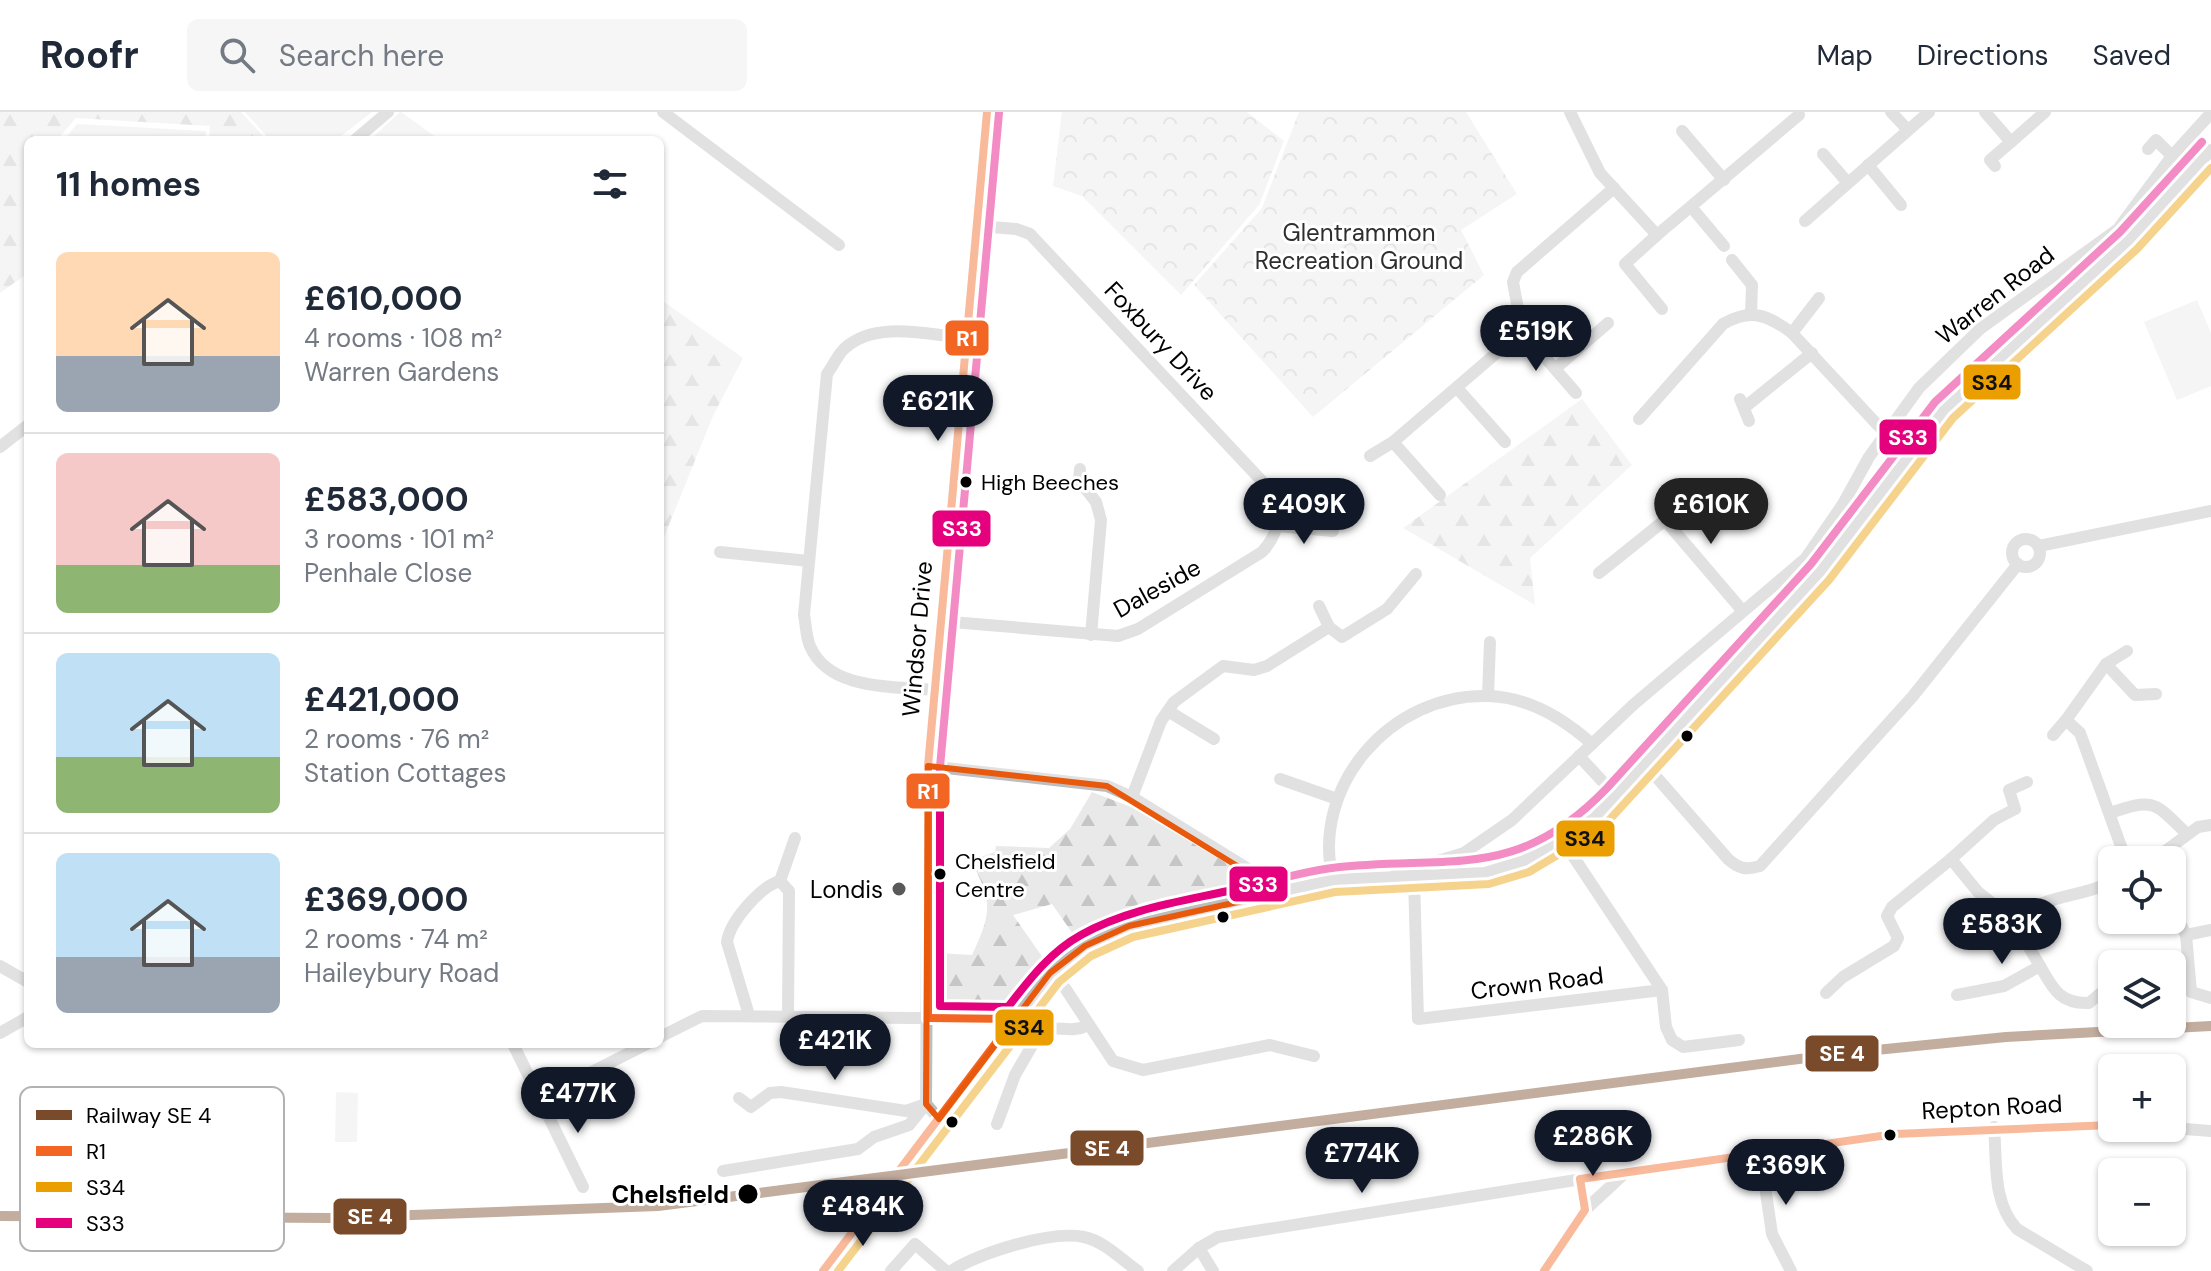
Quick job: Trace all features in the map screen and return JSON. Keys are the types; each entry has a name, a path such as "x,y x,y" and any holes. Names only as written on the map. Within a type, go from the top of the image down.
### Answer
{"street":[{"path":"360,136 388,112"},
{"path":"663,112 839,245"},
{"name":"Windsor Drive","path":"926,1104 928,766 987,112"},
{"path":"1570,112 1589,154 1614,188 1657,235"},
{"path":"1891,112 1908,130"},
{"path":"1805,221 1929,112"},
{"path":"1985,112 2011,142"},
{"path":"1995,166 1990,160 2045,112"},
{"name":"Warren Road","path":"1386,877 1464,853 1484,842 1741,609 1806,558 1919,388 1980,329 2118,229 2172,156 2211,113"},
{"path":"1662,309 1625,264 1799,115"},
{"path":"1682,131 1724,180"},
{"path":"2148,149 2156,140 2172,156"},
{"name":"Warren Road","path":"823,1271 1050,973 1085,946 1129,926 1333,880 1414,879 1485,873 1524,861 1563,841 1594,819 1820,572 1944,410 2129,240 2211,151"},
{"path":"1823,154 1848,183"},
{"path":"1868,165 1900,197"},
{"path":"1576,393 1522,331 1513,282 1517,272 1614,188"},
{"path":"1807,199 1817,210"},
{"path":"1692,208 1724,246"},
{"name":"Foxbury Drive","path":"977,226 1016,229 1030,234 1274,494 1279,509 1277,526"},
{"path":"1732,260 1752,285 1751,314"},
{"path":"1792,333 1816,302 1801,296"},
{"path":"1636,400 1643,414 1723,324 1738,315 1764,315 1792,333 1886,434"},
{"path":"1556,368 1608,323"},
{"path":"934,690 854,682 828,669 810,647 804,615 827,374 844,349 866,336 891,331 966,338"},
{"path":"1370,456 1393,442 1522,331"},
{"path":"1749,421 1742,403 1812,353"},
{"path":"1457,388 1505,442"},
{"path":"0,447 24,428"},
{"path":"1393,442 1440,495"},
{"path":"1080,469 1079,480 1096,502 1101,520 1091,635"},
{"path":"1599,573 1706,484"},
{"path":"2018,564 2013,552 2019,541 2028,539 2039,546 2211,511"},
{"path":"1665,520 1741,609"},
{"path":"1277,526 1333,531"},
{"name":"Daleside","path":"940,621 1118,636 1138,629 1262,552 1274,540 1277,526"},
{"path":"2018,564 2027,566 2036,563 2040,555 2039,546"},
{"path":"720,552 809,561"},
{"path":"1645,764 1737,867 1748,869 1760,866 1913,696 2018,564"},
{"path":"1319,606 1329,627 1342,637 1387,609 1410,576"},
{"path":"1132,797 1174,702 1223,666 1254,670 1267,666 1329,627"},
{"path":"1488,696 1490,642"},
{"path":"2053,735 2106,664 2127,651"},
{"path":"2106,664 2135,695 2156,694"},
{"path":"1333,880 1329,863 1329,830 1337,799 1365,751 1385,730 1414,712 1447,700 1488,696 1521,702 1549,712 1592,744"},
{"path":"1168,711 1214,739"},
{"path":"2066,720 2080,733 2121,846"},
{"path":"1579,756 1616,796"},
{"path":"928,766 1082,780 1132,797 1255,873 1265,896"},
{"path":"1280,779 1337,799"},
{"path":"1826,993 1843,977 1894,946 1898,938 1887,916 1892,907 1994,820 2015,809 2009,790 2027,782"},
{"path":"2110,813 2139,803 2155,804 2169,813 2187,834"},
{"path":"2176,846 2187,834 2211,825"},
{"path":"780,881 795,838"},
{"path":"1563,841 1662,990 1666,1027 1672,1040 1683,1047 1739,1040"},
{"path":"1951,859 1978,892 2013,920 2053,990 2068,1002 2089,1003 2098,995"},
{"name":"Crown Road","path":"1414,879 1418,1019 1662,990"},
{"path":"780,881 789,891 788,1016"},
{"path":"749,1015 727,942 729,931 766,885 780,881"},
{"path":"2013,920 2035,903 2098,889"},
{"path":"2211,930 2186,935 2191,992 2211,998"},
{"path":"0,966 24,980"},
{"path":"1957,995 2004,986 2040,966"},
{"path":"1050,973 1113,1061 1127,1068 1143,1070 1270,1045 1314,1056"},
{"path":"664,1035 702,1016 1014,1019"},
{"path":"0,1033 24,1019"},
{"path":"997,1124 1015,1075 1041,1030 1052,1027 1072,1032 1089,1025"},
{"path":"515,1048 583,1187"},
{"path":"540,1098 639,1048"},
{"path":"739,1098 751,1107 770,1093 781,1092 906,1111 926,1104"},
{"path":"926,1104 939,1119"},
{"path":"723,1171 858,1149 874,1137 909,1125 926,1104"},
{"name":"Repton Road","path":"1173,1271 1199,1248 1218,1237 1580,1179 1895,1134 1994,1127 2098,1125"},
{"path":"1994,1127 1999,1196 2009,1221 2017,1229 2087,1271"},
{"path":"2186,1129 2211,1131"},
{"path":"1760,1152 1772,1234 1791,1271"},
{"path":"1544,1271 1585,1210 1626,1172"},
{"path":"1580,1179 1585,1210"},
{"path":"891,1271 915,1244 949,1271 976,1256 1002,1248 1084,1237 1138,1271"},
{"path":"1199,1248 1213,1271"}],"highlighted area":[{"path":"928,766 1107,786 1260,880 1265,896 1129,926 1085,946 1050,973 939,1119 926,1104"}],"green space":[{"path":"0,112 241,112 263,136 209,136 210,126 76,118 60,136 24,136 24,276 0,293"},
{"path":"245,112 372,112 341,136 266,136"},
{"path":"401,112 434,136 374,136"},
{"name":"Glentrammon Recreation Ground","path":"1062,112 1247,112 1284,141 1259,205 1181,295 1082,196 1053,186"},
{"name":"Glentrammon Recreation Ground","path":"1299,112 1466,112 1517,194 1461,230 1484,275 1313,417 1194,285 1262,208"},
{"path":"77,124 206,131 205,136 67,136"},
{"path":"2197,300 2211,333 2211,386 2177,400 2144,322"},
{"path":"664,302 743,358 713,416 664,537"},
{"path":"1582,399 1632,465 1530,558 1535,605 1403,528"},
{"path":"1092,792 1131,807 1247,875 1254,883 1255,894 1128,920 1080,944 1052,904 1013,915 1048,965 1010,1015 937,1014 936,953 972,955 986,918 983,886 970,861 995,852 996,846 1049,848 1070,829"},
{"path":"336,1092 358,1093 357,1142 335,1142"}],"transit line":[{"name":"R1","path":"928,1018 928,766 987,112"},
{"name":"S33","path":"999,113 940,767 940,1006 1008,1007 1059,950 1099,926 1138,912 1320,870 1478,859 1510,852 1542,839 1574,818 1607,788 1811,564 1935,402 2120,232 2202,142"},
{"name":"S34","path":"838,1271 1059,982 1091,956 1133,937 1335,892 1489,884 1529,872 1601,829 1829,580 1953,418 2137,249 2211,168"},
{"name":"R1","path":"928,1018 1014,1019"},
{"name":"R1","path":"823,1271 1014,1019"},
{"path":"284,1218 658,1206 1846,1053 2006,1037 2211,1026"},
{"name":"R1","path":"1544,1271 1585,1210 1580,1179 1895,1134 2098,1126"},
{"path":"0,1216 20,1216"}],"place":[{"name":"High Beeches","path":"966,482"},
{"name":"Chelsfield Centre","path":"940,874"},
{"name":"Londis","path":"899,889"},
{"name":"Chelsfield","path":"748,1194"}]}
